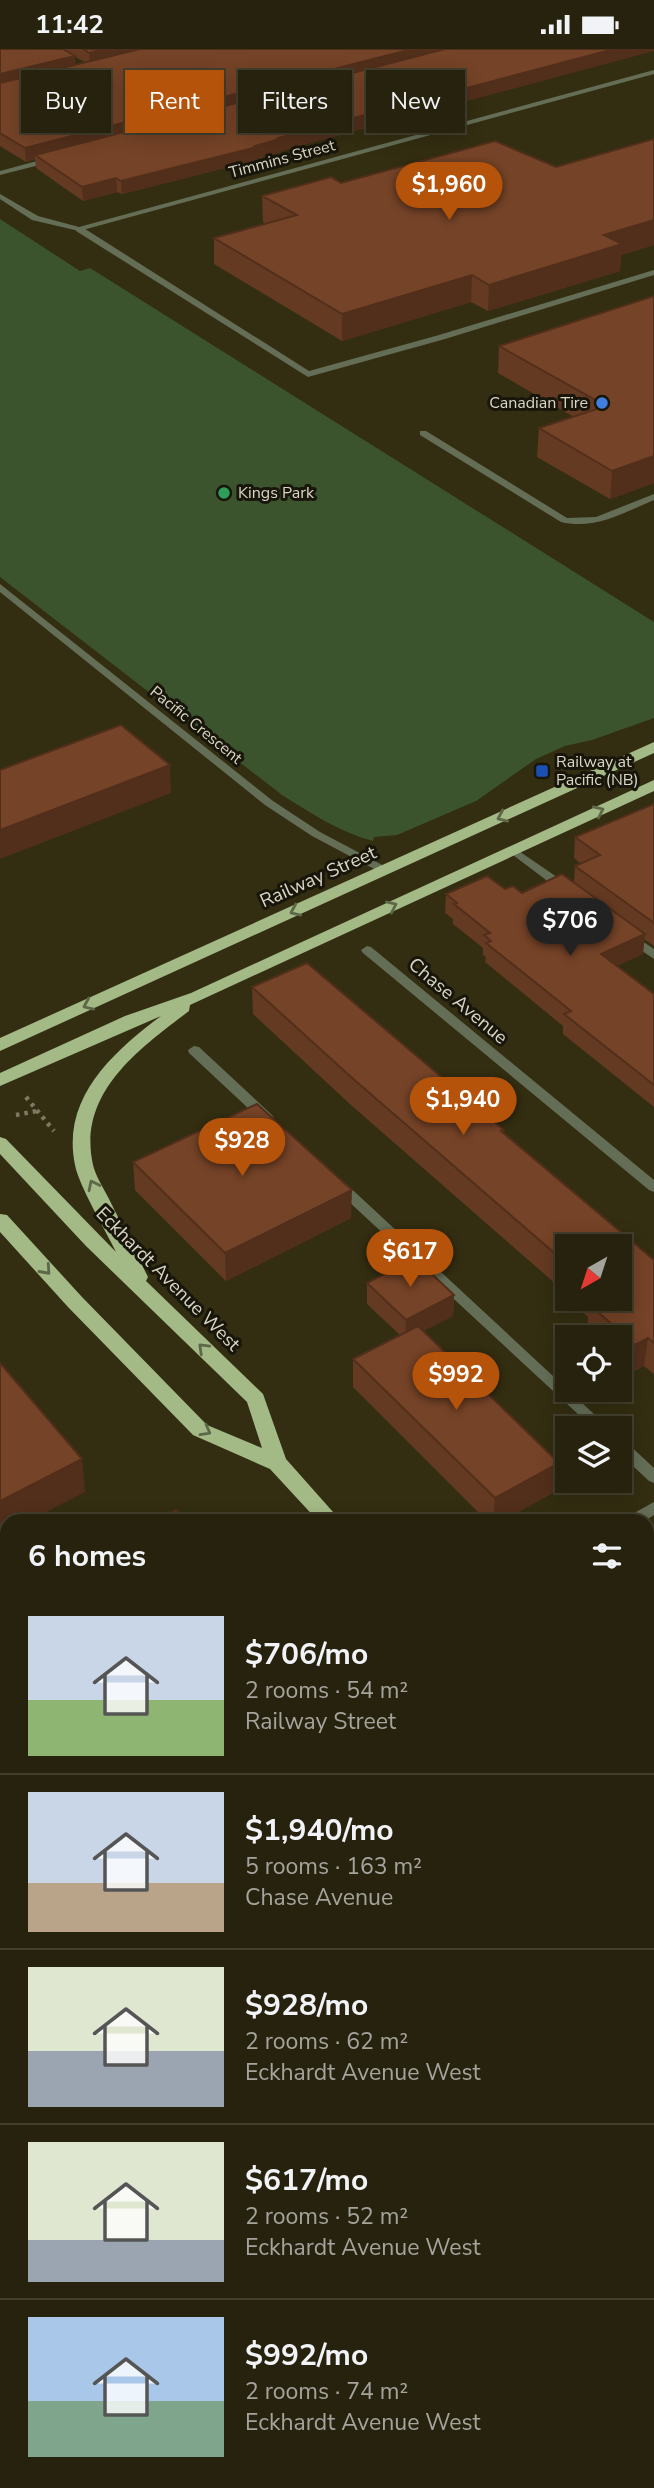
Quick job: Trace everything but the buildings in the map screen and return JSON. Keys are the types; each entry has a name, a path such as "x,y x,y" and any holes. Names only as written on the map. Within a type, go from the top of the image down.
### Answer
{"highway":[{"name":"Railway Street","path":"0,1045 654,747"},
{"path":"0,1080 131,1020 197,997 654,785"},
{"path":"144,1291 84,1167 80,1136 94,1091 113,1065 136,1043 197,997"},
{"name":"Eckhardt Avenue West","path":"0,1143 144,1291 256,1399 277,1464"},
{"name":"Eckhardt Avenue West","path":"0,1220 75,1302 200,1430 277,1464 324,1514"}],"street":[{"name":"Timmins Street","path":"79,229 654,72"},
{"path":"0,173 67,156"},
{"path":"0,195 35,218 79,229 308,374 442,337 654,272"},
{"path":"423,433 564,520 590,522 654,497"},
{"name":"Pacific Crescent","path":"0,587 269,803 316,834 384,870"},
{"path":"513,850 581,901"},
{"path":"623,932 654,955"},
{"name":"Chase Avenue","path":"368,950 654,1187"},
{"path":"194,1050 276,1125"},
{"path":"327,1173 588,1416"},
{"path":"632,1456 654,1477"}],"path":[{"path":"19,1088 56,1135"},
{"path":"16,1115 37,1111"}],"green space":[{"name":"Kings Park","path":"0,219 80,271 90,268 654,622 654,718 592,740 565,746 536,759 476,801 397,835 374,837 373,841 337,827 282,795 0,577"}],"place":[{"name":"Canadian Tire","path":"602,403"},
{"name":"Kings Park","path":"224,493"},
{"name":"Railway at Pacific (NB)","path":"542,771"}]}
